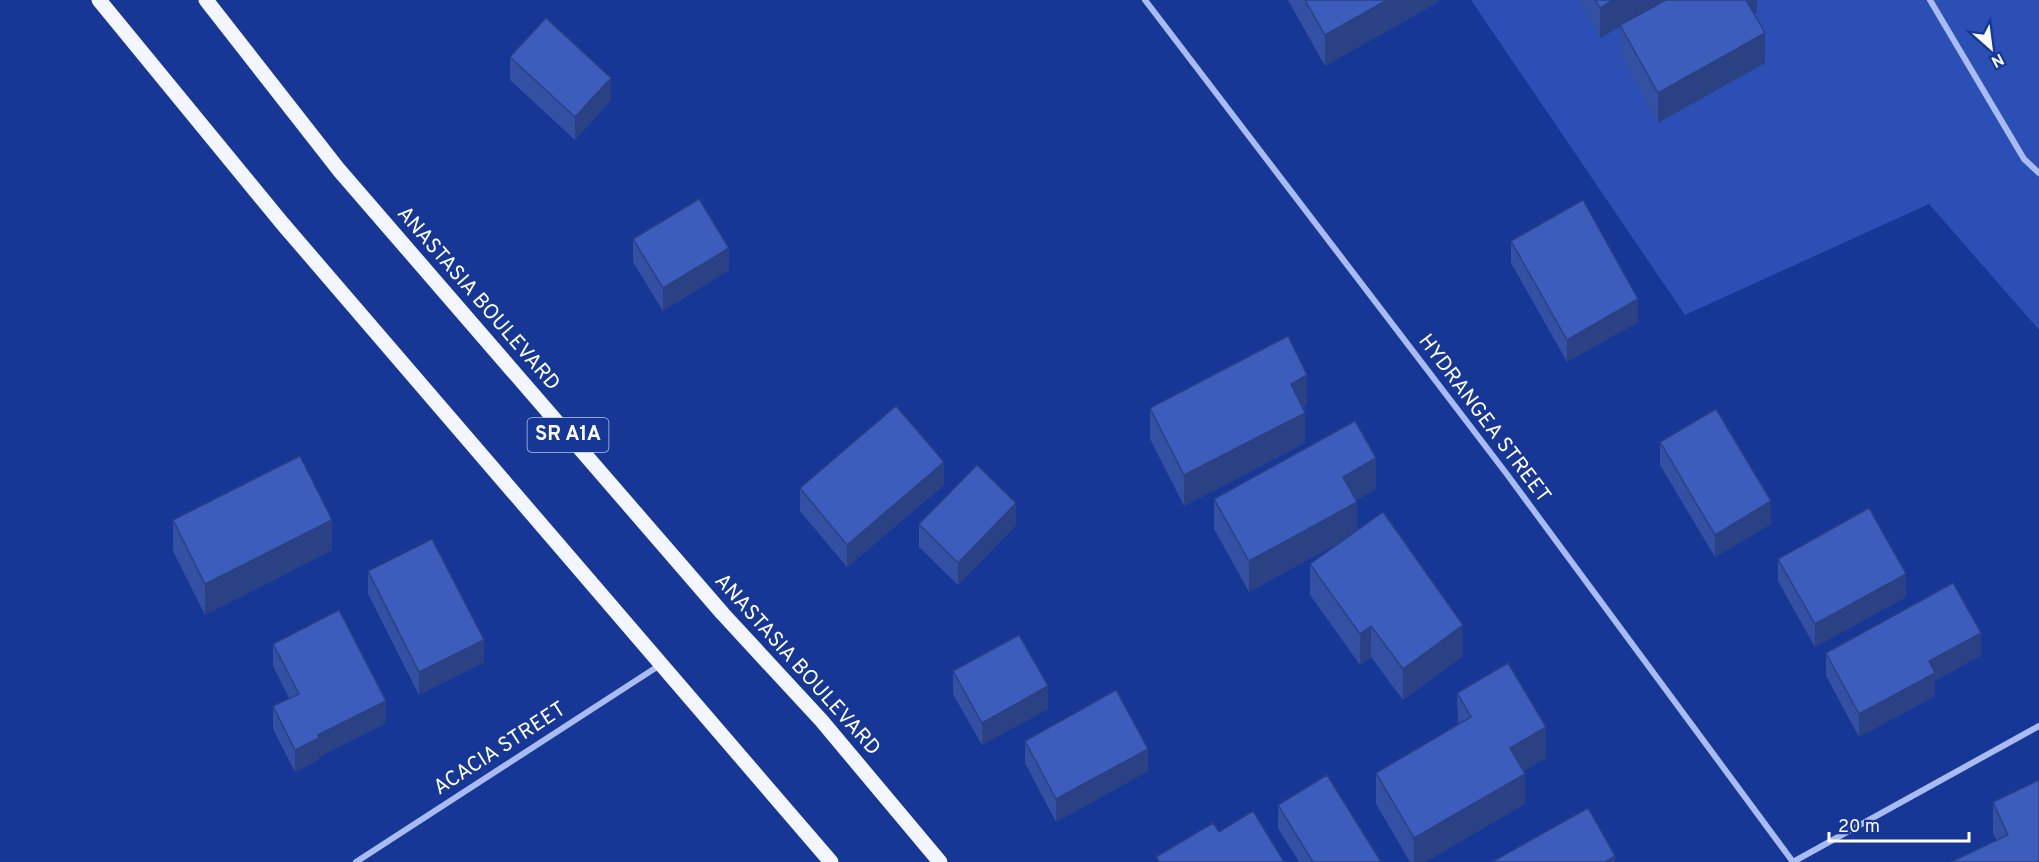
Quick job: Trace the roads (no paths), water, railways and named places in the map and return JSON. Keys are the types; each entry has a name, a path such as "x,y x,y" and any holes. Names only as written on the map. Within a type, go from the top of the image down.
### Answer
{"main road":[{"path":"99,0 282,223 831,862"},
{"name":"ANASTASIA BOULEVARD","path":"206,0 339,170 723,614 821,720 940,862"}],"street":[{"name":"HYDRANGEA STREET","path":"1145,0 1506,473 1793,862"},
{"path":"1930,0 2024,159 2039,173"},
{"name":"ACACIA STREET","path":"356,862 662,664"},
{"path":"1793,862 2039,726"}]}
